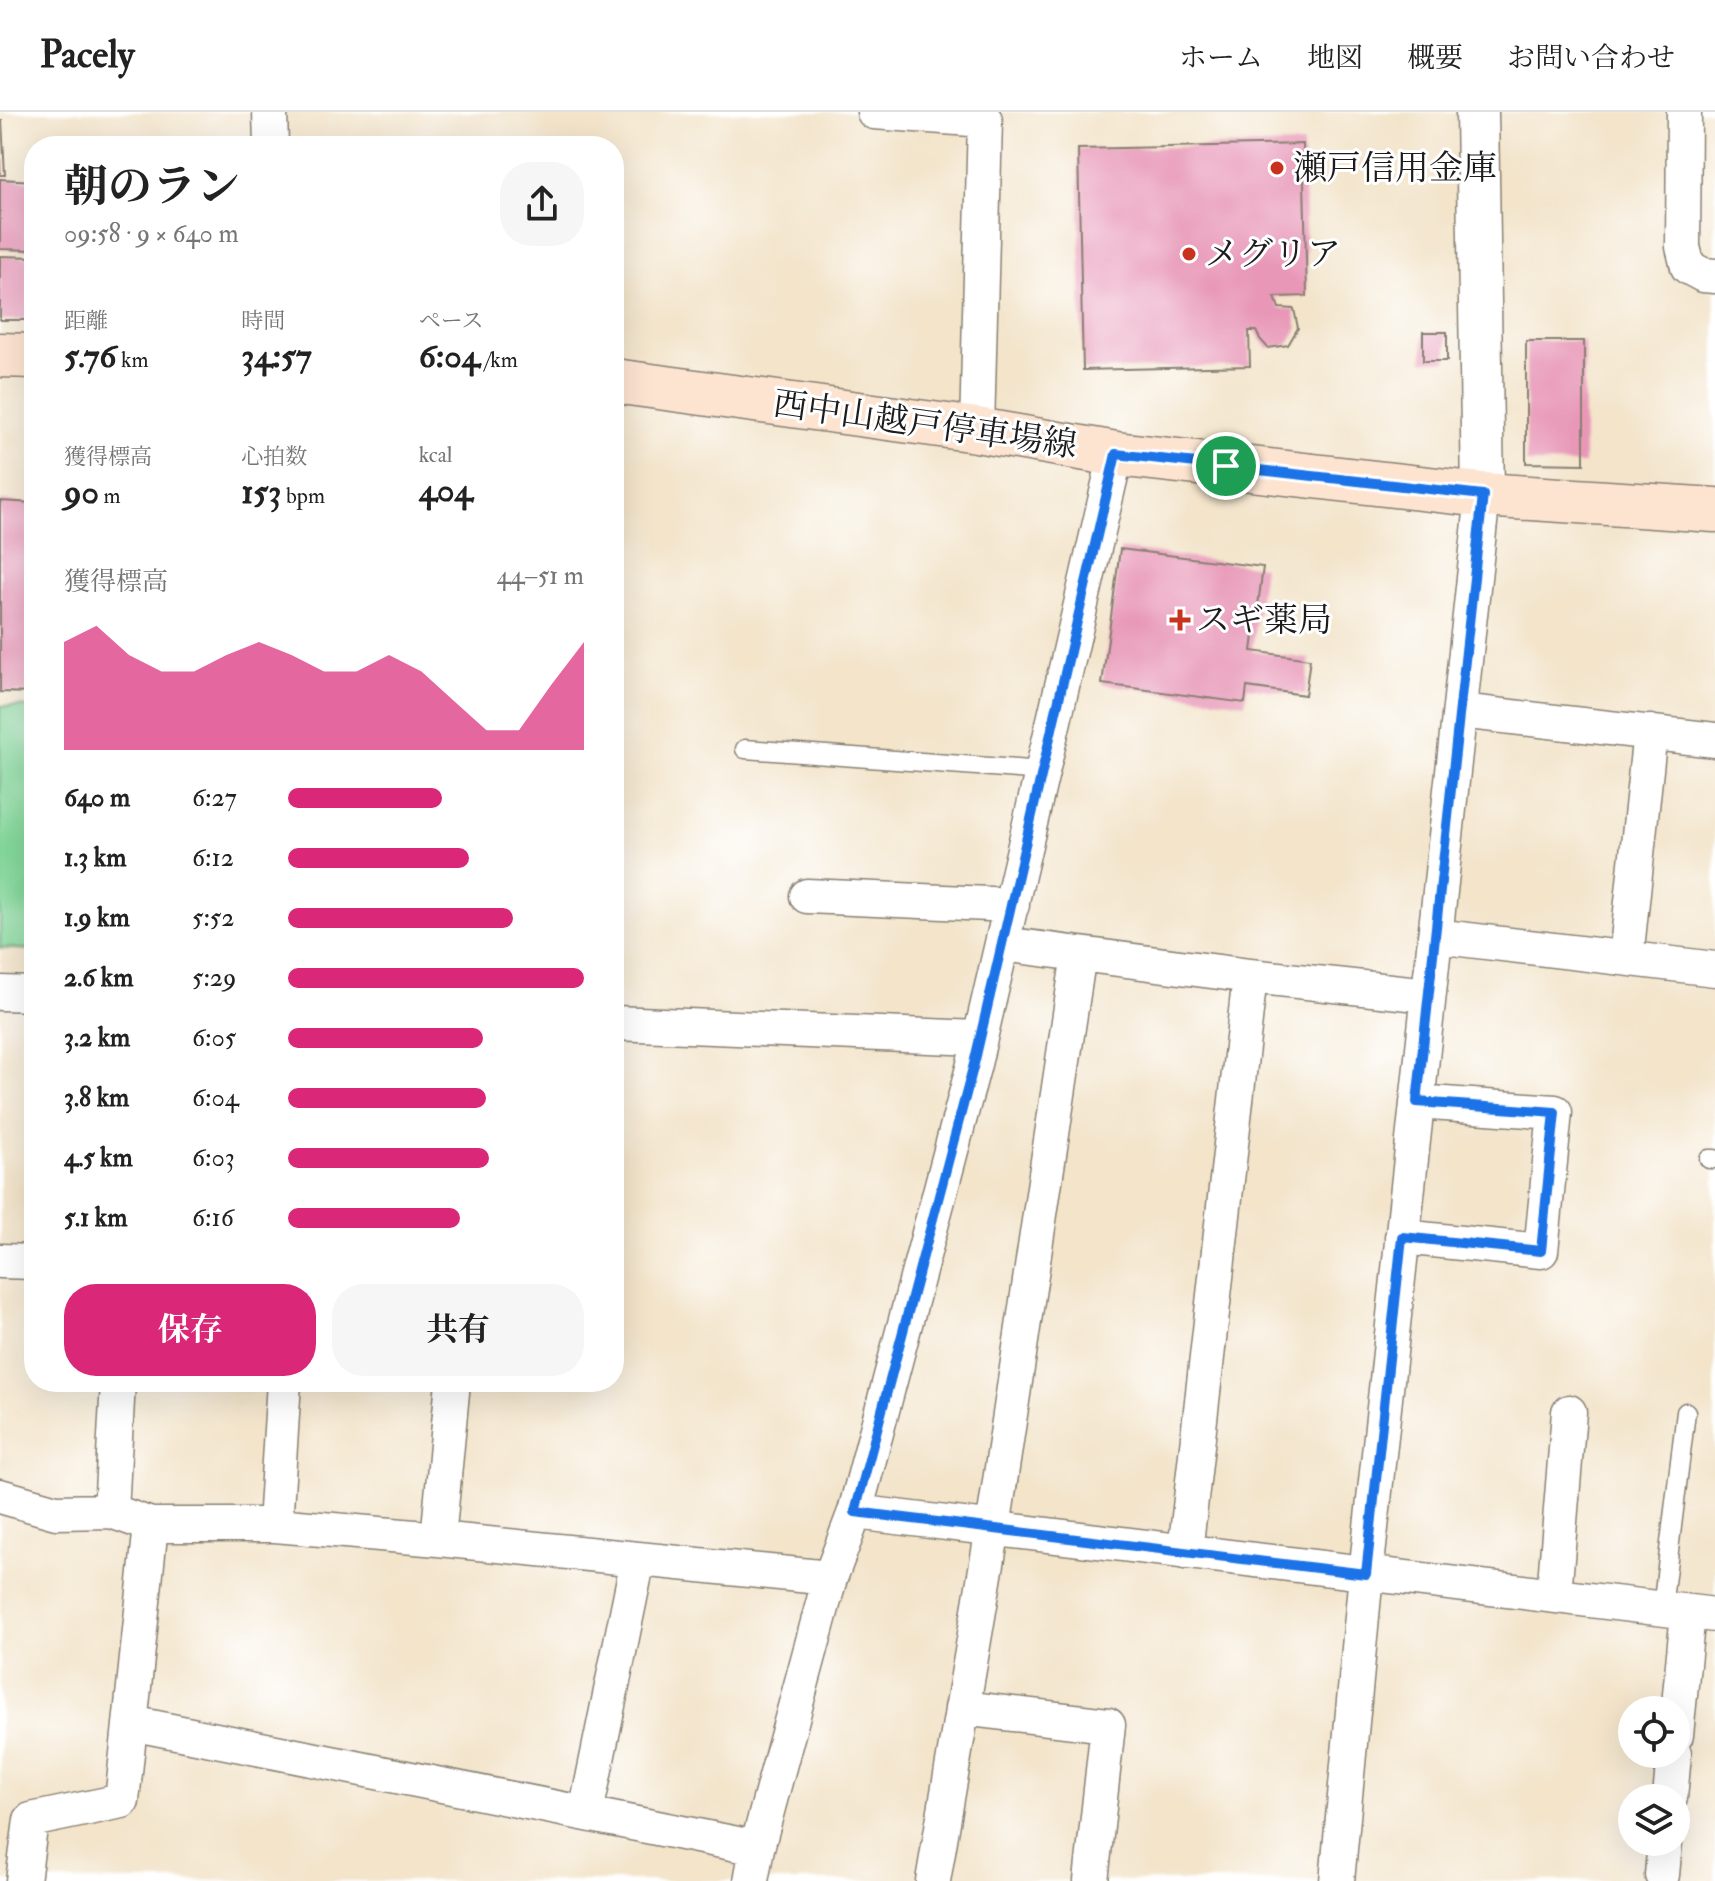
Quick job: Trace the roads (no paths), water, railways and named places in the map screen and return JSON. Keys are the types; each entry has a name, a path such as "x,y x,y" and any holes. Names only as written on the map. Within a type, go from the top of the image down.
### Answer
{"main road":[{"path":"0,355 24,356"},
{"name":"西中山越戸停車場線","path":"624,382 977,430 1116,454 1483,495 1715,510"}],"street":[{"path":"270,112 271,136"},
{"path":"874,112 985,120 977,430"},
{"path":"1337,1881 1366,1574 1483,495 1477,112"},
{"path":"1684,112 1683,247 1688,267 1703,275 1715,276"},
{"path":"751,1881 757,1848 830,1578 855,1512 974,1064 1116,454"},
{"path":"1460,711 1715,740"},
{"path":"1626,958 1650,732"},
{"path":"807,896 1012,905"},
{"path":"1435,936 1715,969"},
{"path":"1003,944 1428,995"},
{"path":"933,1881 993,1528 1079,954"},
{"path":"1185,1552 1250,976"},
{"path":"0,993 24,994"},
{"path":"624,1023 978,1038"},
{"path":"1402,1237 1541,1251 1555,1112 1417,1102"},
{"path":"0,1261 24,1262"},
{"path":"111,1511 117,1392"},
{"path":"275,1525 283,1392"},
{"path":"438,1539 452,1392"},
{"path":"1554,1595 1569,1412"},
{"path":"0,1496 56,1512 111,1511 151,1525 275,1525 830,1578"},
{"path":"855,1512 1689,1612 1680,1696"},
{"path":"23,1881 31,1820 122,1801 151,1525"},
{"path":"586,1813 638,1559"},
{"path":"962,1708 1108,1725 1091,1881"},
{"path":"131,1723 757,1848"}],"lane":[{"path":"745,749 1043,771"},
{"path":"1686,1412 1689,1612"}],"place":[{"name":"瀬戸信用金庫","path":"1277,168"},
{"name":"メグリア","path":"1189,254"},
{"name":"スギ薬局","path":"1180,620"}]}
